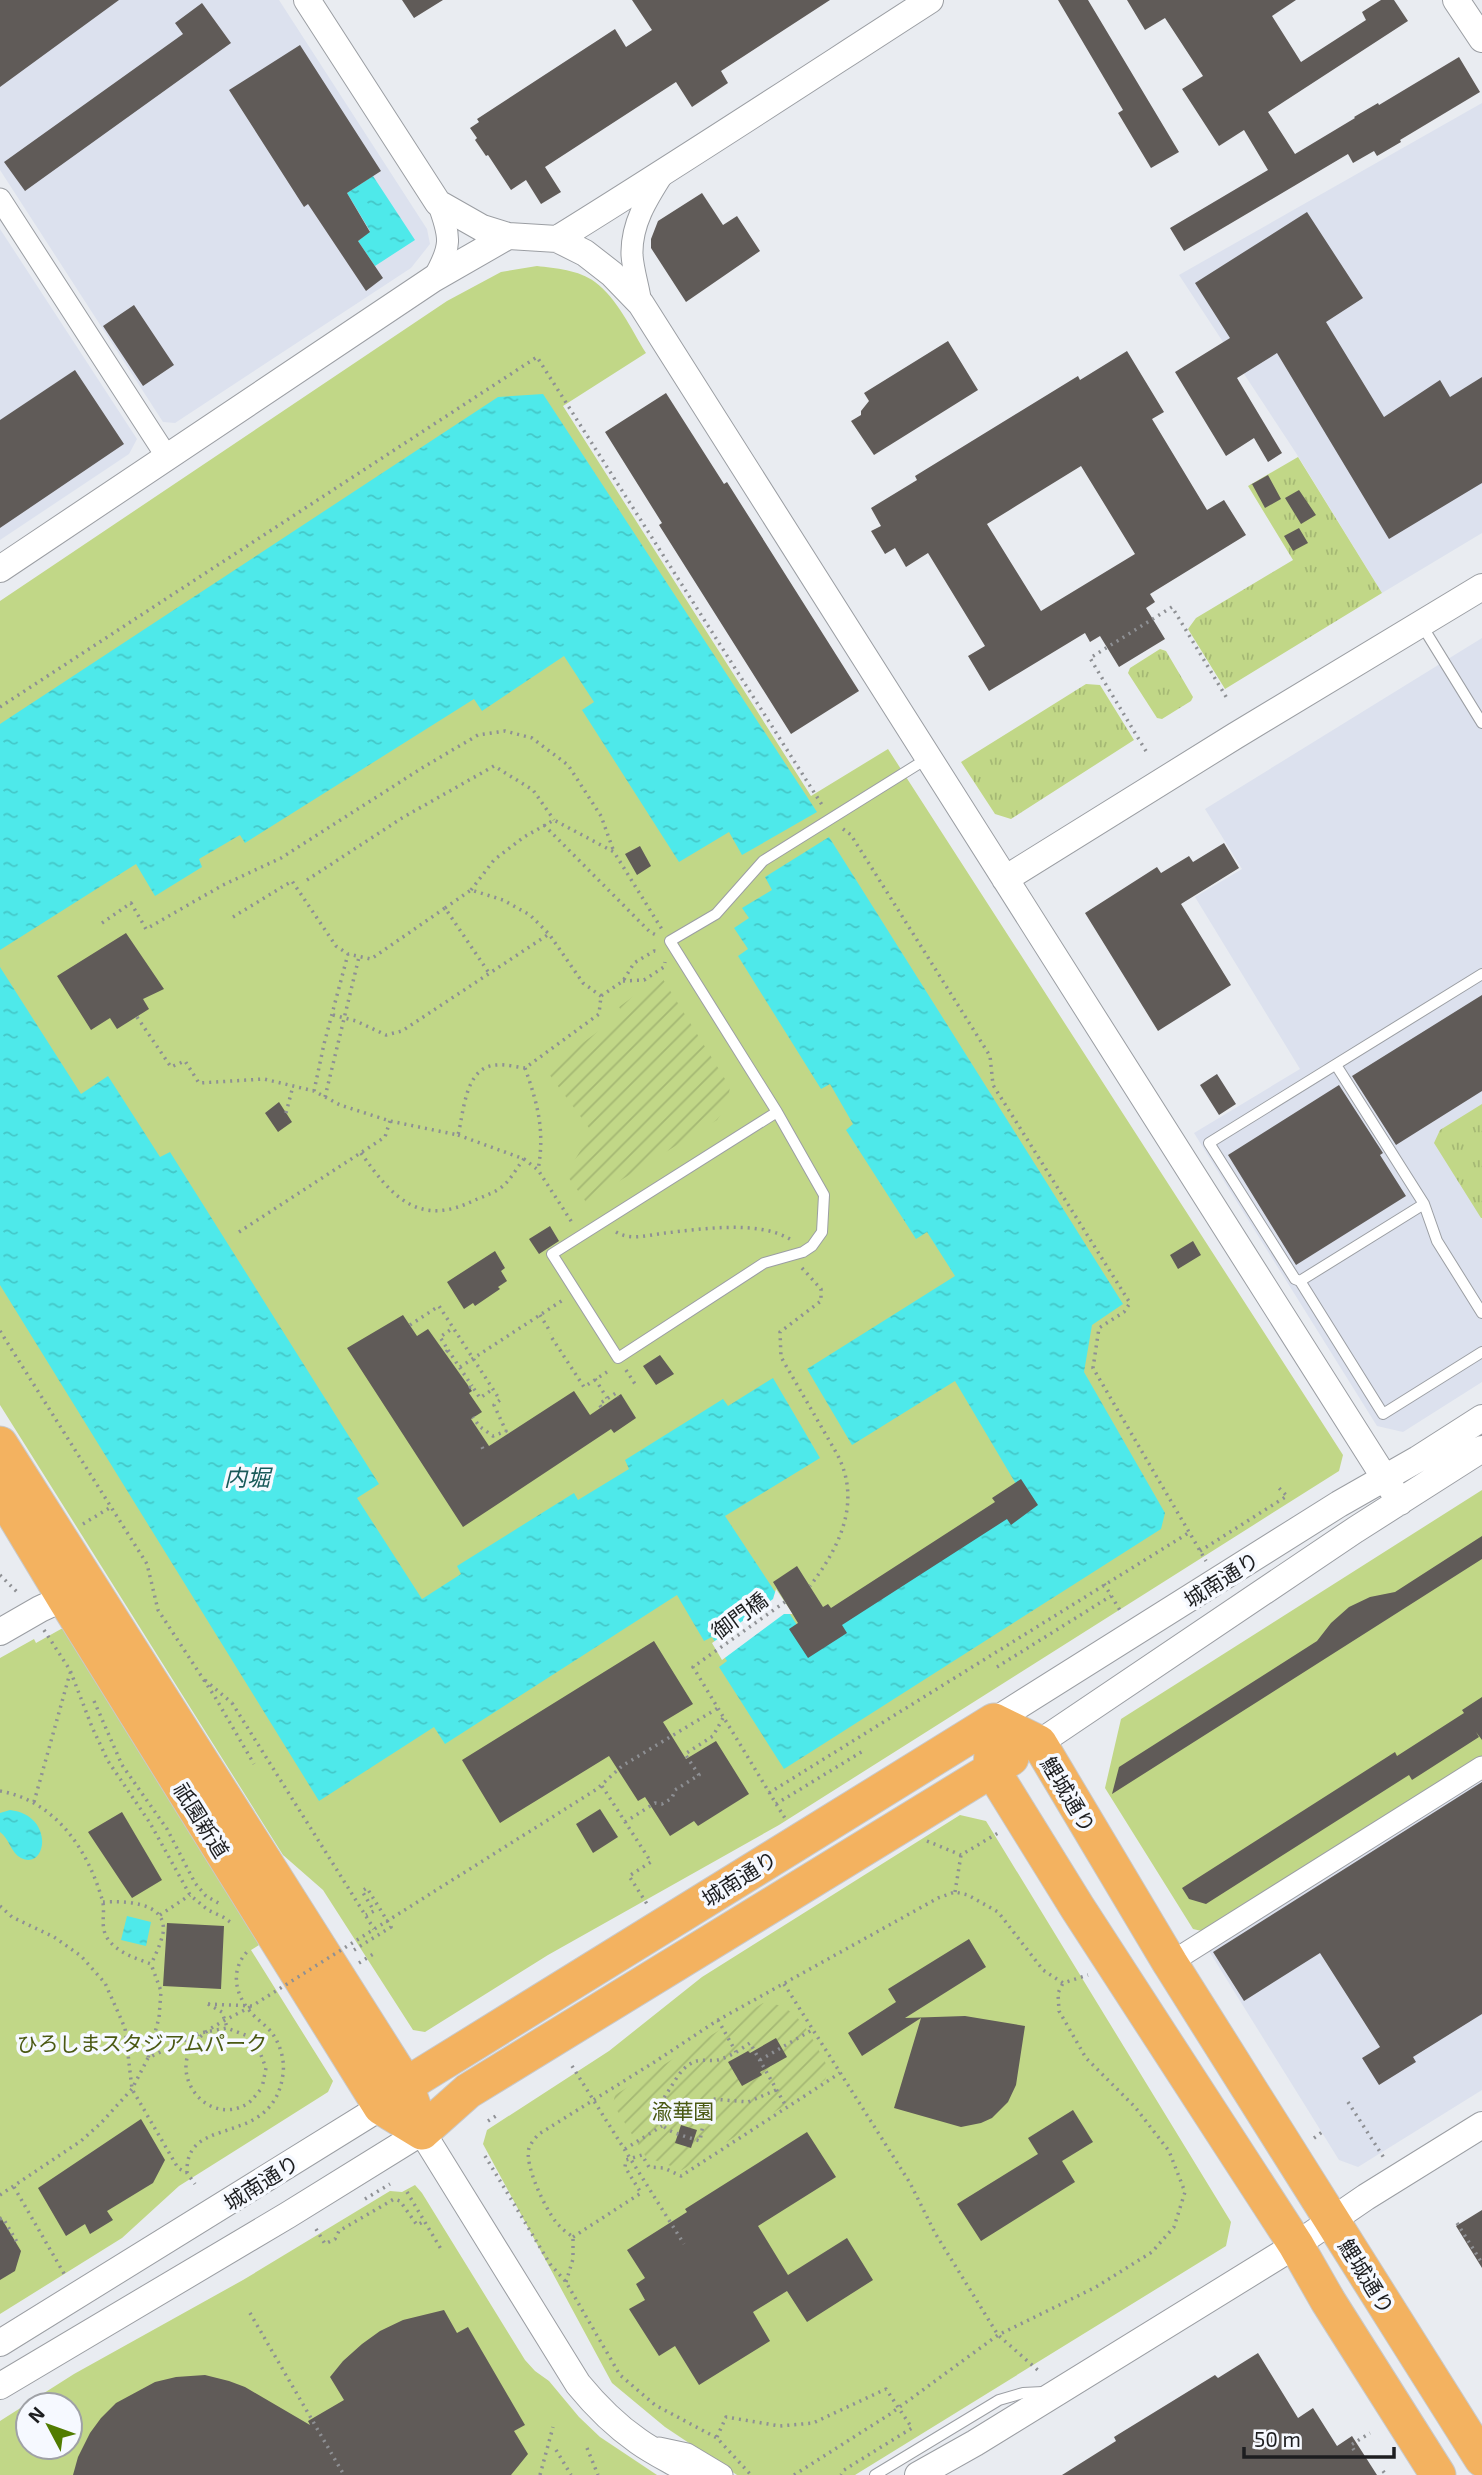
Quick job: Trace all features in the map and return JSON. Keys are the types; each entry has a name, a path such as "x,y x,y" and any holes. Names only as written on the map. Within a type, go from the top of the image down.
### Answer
{"highway":[{"name":"祇園新道","path":"0,1444 77,1592 394,2096 422,2132"},
{"name":"祇園新道","path":"0,1491 77,1592"},
{"name":"鯉城通り","path":"994,1721 1039,1743 1170,1963 1482,2459"},
{"path":"994,1721 991,1768 1084,1918 1296,2245 1328,2301 1438,2475"},
{"name":"城南通り","path":"394,2096 994,1721"},
{"name":"城南通り","path":"422,2132 468,2091 991,1768 1039,1743"}],"street":[{"path":"307,0 438,203 449,235 446,258 433,279"},
{"path":"1456,0 1482,39"},
{"path":"557,239 663,174 705,144 928,1"},
{"path":"642,304 632,254 634,236 646,201 663,174"},
{"path":"0,199 167,457"},
{"path":"438,203 482,228 508,236 557,239 596,260 642,304 1400,1502"},
{"path":"0,569 433,279 508,236"},
{"path":"1005,879 1482,586"},
{"name":"城南通り","path":"994,1721 1482,1418"},
{"name":"城南通り","path":"1039,1743 1355,1530 1482,1449"},
{"path":"0,1632 77,1592"},
{"path":"1170,1963 1482,1767"},
{"name":"城南通り","path":"0,2343 394,2096"},
{"path":"925,2471 1296,2245 1366,2197 1482,2125"},
{"path":"0,2386 422,2132 578,2384 600,2410 640,2443 695,2475"},
{"path":"640,2443 687,2454 722,2475"}],"lane":[{"path":"1421,624 1482,723"},
{"path":"777,1111 552,1255 620,1360 764,1263 797,1254 812,1246 822,1232 824,1195 777,1111 670,942 716,914 763,861 928,758"},
{"path":"1482,974 1209,1143 1383,1414 1482,1352"},
{"path":"1336,1065 1424,1204 1437,1241 1482,1313"},
{"path":"1300,1281 1424,1204"},
{"path":"875,2475 999,2400 1023,2393 1057,2392"}],"path":[{"path":"0,707 537,357 831,819 851,835 990,1056 993,1084 1130,1303 1124,1311 1099,1328 1093,1368 1206,1561"},
{"path":"1146,751 1090,658 1172,607 1228,700"},
{"path":"102,923 131,903 146,929 223,885 281,858 478,735 505,731 532,738 568,765 601,816 614,852 670,942"},
{"path":"307,880 402,818 494,766 533,790 554,820 614,852"},
{"path":"233,917 292,881 336,946 348,954 372,959 471,890 494,860 554,820"},
{"path":"543,825 650,932 670,942"},
{"path":"471,890 503,900 530,915 549,933 583,983 601,996"},
{"path":"444,908 489,973"},
{"path":"333,1014 386,1035 402,1031 549,933"},
{"path":"458,1135 472,1079 481,1070 495,1065 525,1068 599,1014 601,996 623,981 634,963 654,951 667,954 664,967 644,980 623,981"},
{"path":"314,1091 348,954"},
{"path":"325,1097 359,957"},
{"path":"137,1017 171,1066 185,1061 199,1083 264,1079 314,1091 340,1105 390,1121 458,1135 524,1159 538,1170 562,1208"},
{"path":"525,1068 540,1115 543,1145 538,1170"},
{"path":"286,1113 293,1086"},
{"path":"239,1232 384,1137 390,1121"},
{"path":"361,1153 383,1183 401,1198 421,1210 438,1212 457,1209 503,1186 524,1159"},
{"path":"604,1222 619,1234 636,1237 688,1231 758,1228 789,1238 821,1289 821,1301 780,1332 781,1357 844,1466 848,1484 844,1529 833,1553 810,1586"},
{"path":"460,1367 576,1292"},
{"path":"410,1325 439,1306 500,1401 494,1405 506,1431 493,1436 479,1426 473,1417"},
{"path":"540,1315 583,1387 620,1360 635,1384"},
{"path":"453,1328 440,1337 470,1387 480,1398 493,1390"},
{"path":"0,1331 147,1564 158,1610 254,1764"},
{"path":"595,1379 607,1399"},
{"path":"601,1407 599,1404 616,1393 618,1397"},
{"path":"1200,1551 1287,1496 1279,1488"},
{"path":"73,1530 111,1507"},
{"path":"769,1793 1189,1532"},
{"path":"0,1575 25,1601"},
{"path":"1104,1584 1121,1612"},
{"path":"997,1667 1111,1596"},
{"name":"御門橋","path":"718,1708 693,1667 785,1602"},
{"path":"43,1628 70,1671 108,1761 150,1823 190,1895 236,1927"},
{"path":"34,1802 70,1671"},
{"path":"201,1676 232,1703 374,1930"},
{"path":"92,1697 122,1765 167,1829 195,1883 206,1896 227,1908"},
{"path":"597,1790 622,1766 718,1708 787,1823"},
{"path":"625,1822 655,1803 662,1804 672,1798 675,1790 699,1775 685,1754 713,1736 723,1717"},
{"path":"776,1804 863,1751"},
{"path":"148,2058 200,2033 228,2028 248,2036 259,2050 266,2068 262,2088 248,2103 233,2109 213,2108 198,2098 187,2083 185,2064 190,2049 199,2037 251,2006 374,1930 603,1786 651,1862 629,1876 649,1908"},
{"path":"0,1791 34,1802 52,1814 70,1833 85,1855 103,1902 102,1920 106,1936 116,1948 151,1964"},
{"path":"961,1855 1006,1829"},
{"path":"916,1836 961,1855"},
{"path":"955,1892 961,1855"},
{"path":"354,1950 391,1927 368,1888 362,1891 374,1911 366,1915"},
{"path":"566,2282 573,2259 573,2237 555,2221 534,2179 528,2162 528,2149 539,2134 718,2020 937,1898 955,1892 968,1895 998,1912 1043,1970 1063,1983"},
{"path":"160,1916 190,1895"},
{"path":"0,2195 81,2141 120,2105 132,2089 148,2058 159,2018 161,1991 151,1964 164,1930 160,1916 148,1906 125,1901 103,1902"},
{"path":"0,1906 12,1917 54,1937 81,1956 105,1983 124,2028 132,2089 178,2168 187,2173 195,2184"},
{"path":"187,2173 189,2155 195,2147 211,2136 238,2128 258,2117 275,2099 280,2087 283,2064 278,2044 274,2035 248,2010 236,1986 237,1967 241,1958 255,1945"},
{"path":"364,1963 375,1953"},
{"path":"794,2475 899,2407 998,2335 1096,2287 1152,2252 1174,2227 1185,2192 1169,2151 1135,2107 1087,2059 1059,2011 1058,1993 1063,1983 1088,1975"},
{"path":"783,1984 910,2183 935,2233 998,2335 1040,2372"},
{"path":"228,2028 222,2012 208,2004 251,2006"},
{"path":"718,2020 736,2052"},
{"path":"760,2060 813,2030"},
{"path":"776,2090 747,2102 713,2099 706,2108 700,2141 668,2131 658,2121 659,2107 690,2063 723,2059 750,2043 787,2108"},
{"path":"572,2066 684,2244"},
{"path":"573,2237 641,2193 625,2167 626,2160 630,2157 642,2155 649,2167 664,2168 681,2176 840,2073"},
{"path":"1348,2102 1384,2158"},
{"path":"488,2121 499,2114"},
{"path":"625,2149 662,2126"},
{"path":"1314,2138 1325,2130"},
{"path":"485,2156 550,2264 566,2282 620,2375 655,2405 717,2438 751,2475"},
{"path":"365,2199 390,2184"},
{"path":"14,2186 68,2279"},
{"path":"407,2192 441,2249"},
{"path":"316,2229 325,2244 335,2239 339,2231 394,2199 400,2201 417,2225 425,2221"},
{"path":"0,2219 3,2218 17,2242"},
{"path":"1457,2223 1482,2263"},
{"path":"250,2313 344,2475"},
{"path":"717,2438 726,2417 780,2426 813,2423 886,2389 912,2428 844,2470 841,2475"},
{"path":"540,2475 552,2427"},
{"path":"1354,2449 1351,2445 1370,2433"},
{"path":"587,2448 598,2475"},
{"path":"556,2450 571,2475"}],"shaded area":[{"path":"0,0 279,0 427,229 430,244 411,268 175,423 163,422 0,170"},
{"path":"1482,103 1482,533 1382,593 1296,453 1179,275"},
{"path":"0,229 137,439 129,454 0,540"},
{"path":"1482,638 1482,1382 1403,1432 1377,1426 1194,1133 1300,1069 1195,897 1242,869 1205,809"},
{"path":"1482,1778 1482,2090 1358,2167 1339,2160 1209,1951"}],"green space":[{"path":"537,266 574,272 595,282 617,305 646,353 563,406 811,796 888,749 1343,1455 1339,1471 779,1825 548,1955 425,2032 413,2030 323,1890 283,1855 0,1405 0,601 447,301 501,272"},
{"path":"1298,457 1382,593 1225,689 1188,629 1196,618 1293,560 1248,486"},
{"path":"1160,649 1166,651 1193,697 1191,701 1162,719 1157,718 1128,673 1130,668"},
{"path":"1086,684 1100,685 1134,740 1011,819 995,814 961,762"},
{"path":"661,976 730,1087 727,1105 717,1120 586,1202 566,1174 592,1132 546,1070 623,1013 619,1007"},
{"path":"1482,1104 1481,1218 1434,1143 1440,1130"},
{"path":"1482,1490 1482,1758 1206,1932 1193,1929 1105,1788 1121,1719"},
{"name":"ひろしまスタジアムパーク","path":"61,1629 66,1629 248,1921 259,1945 251,1950 333,2081 328,2092 179,2186 122,2238 0,2314 0,1658 34,1639 36,1643"},
{"path":"960,1815 986,1821 1231,2222 1226,2246 855,2475 737,2475 665,2427 612,2383 483,2144 487,2130 609,2051 702,1977"},
{"name":"渝華園","path":"763,2003 776,2004 786,2009 804,2025 829,2069 825,2080 682,2170 646,2157 613,2104 615,2095"},
{"path":"415,2185 525,2360 549,2381 600,2437 657,2475 0,2475 0,2421 14,2412 14,2461 84,2461 84,2391 47,2391 243,2280 390,2191 402,2192"}],"water":[{"path":"373,176 415,240 375,266 358,241 370,231 347,193"},
{"path":"543,394 817,812 742,855 729,832 679,862 582,710 594,702 564,656 482,711 474,699 245,843 240,835 199,859 202,867 155,896 136,864 0,950 0,724 498,397"},
{"name":"内堀","path":"829,837 1123,1304 1092,1325 1084,1372 1165,1513 1161,1529 784,1769 719,1667 727,1661 712,1637 704,1641 677,1595 445,1744 434,1727 319,1801 0,1285 0,967 81,1094 108,1076 160,1157 170,1152 379,1484 357,1498 422,1599 461,1574 457,1566 574,1493 578,1500 629,1469 625,1460 723,1399 728,1406 773,1378 820,1458 725,1516 797,1625 839,1624 1008,1517 1016,1484 955,1381 852,1445 807,1369 955,1276 927,1232 916,1239 846,1130 853,1124 830,1084 821,1089 738,956 748,949 734,928 749,918 742,908 772,890 765,877"},
{"path":"10,1810 24,1814 34,1821 40,1831 41,1850 37,1857 30,1860 21,1858 0,1832 0,1813"},
{"path":"127,1916 151,1922 146,1946 121,1940"}],"pier":[{"path":"776,1589 793,1614 784,1614 722,1660 712,1643 773,1599"}],"building":[{"path":"0,0 119,0 0,87"},
{"path":"402,0 443,0 414,18"},
{"path":"632,0 830,0 721,71 728,83 692,107 676,82 545,167 561,192 541,204 526,180 511,190 475,140 477,138 470,128 479,122 477,119 615,29 626,47 652,30"},
{"path":"1058,0 1088,0 1179,152 1151,168 1118,113 1123,110"},
{"path":"1127,0 1296,0 1272,16 1301,62 1366,20 1362,12 1381,0 1394,0 1408,21 1268,112 1295,154 1459,57 1480,92 1377,156 1374,151 1353,163 1348,154 1184,251 1170,228 1268,170 1244,130 1219,146 1182,89 1203,76 1165,18 1145,30"},
{"path":"202,3 231,43 25,191 4,162 183,34 175,23"},
{"path":"300,45 381,171 347,193 370,232 358,241 383,278 366,291 308,204 304,207 229,90"},
{"path":"702,193 723,225 737,216 760,251 686,302 651,248 651,239 658,221"},
{"path":"1307,212 1363,298 1326,322 1384,417 1440,380 1450,397 1482,377 1482,483 1389,539 1277,353 1237,378 1282,453 1268,462 1254,438 1226,456 1175,372 1230,338 1195,283"},
{"path":"134,305 174,365 143,386 103,326"},
{"path":"948,341 978,390 874,455 851,421 861,415 869,401 864,393"},
{"path":"1127,351 1164,412 1152,419 1207,510 1224,500 1246,535 1150,594 1155,602 1146,608 1165,639 1119,667 1100,636 1090,642 1085,633 989,691 968,656 985,646 928,553 906,567 895,548 885,554 871,531 881,526 871,508 917,480 915,476 1078,376 1080,380","holes":["1081,466 1135,554 1041,611 987,524"]},
{"path":"75,370 124,444 0,528 0,420"},
{"path":"666,393 724,484 727,482 859,691 791,734 659,525 662,523 605,432"},
{"path":"1268,475 1281,499 1265,508 1252,484"},
{"path":"1299,490 1316,515 1301,524 1285,498"},
{"path":"1299,528 1308,543 1293,551 1284,536"},
{"path":"1224,843 1239,868 1181,904 1231,985 1158,1031 1085,913 1157,867 1161,873 1189,856 1193,862"},
{"path":"640,846 651,866 637,875 625,854"},
{"path":"126,933 164,989 143,999 149,1009 117,1029 110,1018 91,1030 57,976"},
{"path":"1482,995 1482,1091 1396,1145 1352,1076"},
{"path":"1217,1074 1236,1104 1219,1115 1200,1085"},
{"path":"1339,1085 1383,1153 1380,1155 1406,1196 1296,1265 1228,1155"},
{"path":"279,1102 292,1122 278,1132 265,1113"},
{"path":"550,1226 559,1241 539,1254 529,1239"},
{"path":"1193,1241 1201,1255 1178,1269 1170,1255"},
{"path":"495,1251 505,1268 501,1271 507,1281 475,1306 473,1303 464,1309 447,1282"},
{"path":"403,1315 417,1336 428,1329 472,1391 469,1393 482,1412 471,1419 489,1446 574,1391 590,1415 621,1394 636,1418 614,1433 611,1429 463,1527 347,1348"},
{"path":"660,1355 674,1374 656,1385 643,1366"},
{"path":"1021,1479 1038,1505 1011,1525 1007,1519 842,1625 847,1633 808,1658 789,1629 798,1623 773,1582 797,1566 823,1607 828,1604 831,1608 995,1502 992,1498"},
{"path":"1482,1536 1482,1559 1112,1794 1119,1767 1317,1641 1331,1623 1349,1607 1370,1597 1395,1592"},
{"path":"654,1641 693,1704 663,1722 686,1759 716,1741 749,1794 698,1826 694,1821 670,1836 645,1797 638,1801 609,1756 500,1823 462,1760"},
{"path":"1482,1697 1482,1740 1476,1732 1479,1737 1412,1780 1409,1775 1206,1904 1189,1899 1182,1888 1395,1752 1397,1756 1464,1713 1462,1710"},
{"path":"1482,1782 1482,2014 1413,2057 1416,2062 1379,2085 1362,2058 1380,2047 1320,1953 1244,2001 1213,1952"},
{"path":"600,1809 618,1837 593,1853 576,1824"},
{"path":"122,1812 162,1880 132,1898 88,1832"},
{"path":"167,1923 224,1926 221,1989 163,1986"},
{"path":"969,1939 986,1967 905,2018 965,2016 1025,2026 1016,2085 1008,2102 992,2118 961,2127 894,2108 921,2018 862,2056 848,2033 896,2002 888,1989"},
{"path":"776,2038 787,2057 742,2086 728,2062"},
{"path":"1073,2110 1093,2142 1062,2161 1075,2182 981,2241 957,2204 1038,2154 1028,2138"},
{"path":"141,2119 165,2160 153,2183 107,2211 113,2220 90,2234 85,2224 66,2236 38,2188"},
{"path":"681,2125 697,2130 691,2148 675,2143"},
{"path":"807,2132 836,2177 758,2226 788,2275 847,2238 873,2280 807,2322 787,2291 753,2312 770,2341 699,2385 675,2346 659,2356 629,2309 645,2300 636,2284 645,2278 627,2250 687,2212 685,2209"},
{"path":"1482,2210 1482,2268 1456,2226"},
{"path":"0,2216 21,2251 15,2271 0,2280"},
{"path":"444,2310 457,2333 468,2327 525,2425 514,2431 528,2454 511,2475 73,2475 77,2461 84,2461 84,2445 90,2433 116,2403 155,2382 176,2377 205,2375 229,2381 245,2387 310,2425 308,2421 344,2400 330,2377 343,2361 380,2331 403,2320"},
{"path":"1258,2353 1298,2418 1313,2408 1337,2446 1352,2436 1377,2475 1062,2475 1116,2441 1114,2437 1215,2375 1218,2378"}]}
